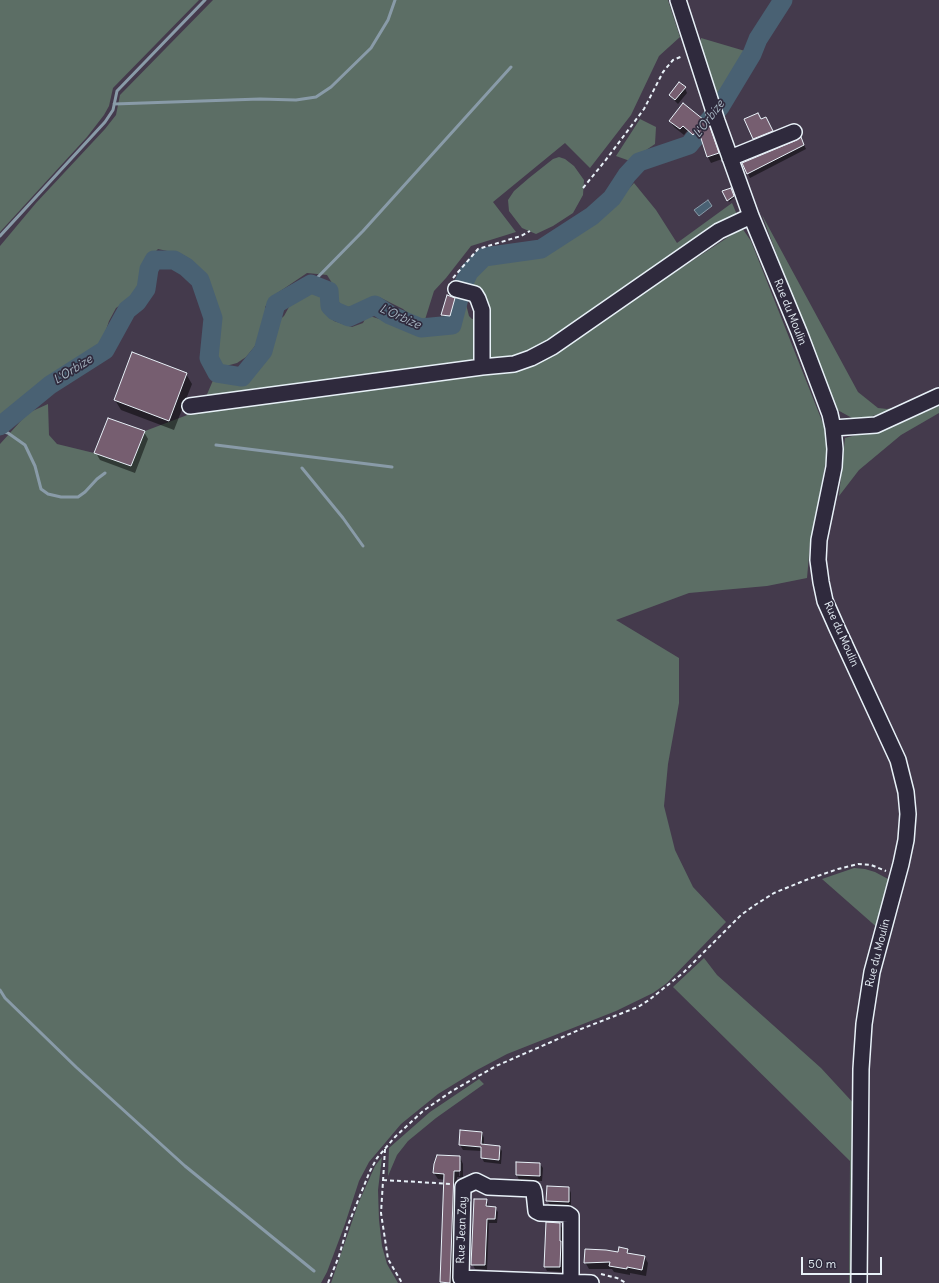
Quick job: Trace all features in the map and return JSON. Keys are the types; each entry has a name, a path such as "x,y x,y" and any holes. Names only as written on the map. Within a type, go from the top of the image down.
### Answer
{"street":[{"name":"Rue du Moulin","path":"678,0 717,121 751,216 820,385 830,414 835,449 834,467 819,540 818,560 821,582 825,601 898,760 906,792 908,814 906,840 898,877 872,972 864,1024 861,1069 859,1283"},
{"path":"730,158 794,132"},
{"path":"190,406 514,364 531,358 552,347 719,232 751,216"},
{"path":"456,289 475,294 482,310 482,367"},
{"path":"833,428 876,425 939,396"},
{"name":"Rue Jean Zay","path":"485,1281 461,1278 464,1187 476,1181 488,1187 533,1189 535,1209 537,1212 566,1214 571,1216 571,1282"},
{"path":"485,1281 591,1283"}],"path":[{"path":"583,188 644,108 663,72 672,60 695,52"},
{"path":"456,289 451,281 478,249 521,236 530,231"},
{"path":"328,1283 339,1256 348,1224 360,1193 377,1158 395,1137 423,1111 475,1077 539,1046 632,1009 649,1000 684,972 741,915 774,893 831,871 858,864 871,865 884,869 898,877"},
{"path":"385,1149 381,1213 388,1258 402,1283"},
{"path":"383,1180 456,1185 464,1187"}],"green space":[{"path":"0,0 199,0 113,88 109,106 87,137 0,232"},
{"path":"213,0 668,0 680,37 659,56 631,115 590,168 565,143 493,202 516,232 471,246 434,291 423,326 403,309 379,297 357,306 347,307 340,304 334,295 332,283 327,275 307,273 273,296 265,307 266,320 261,336 255,346 246,357 237,363 226,366 220,364 213,355 217,317 207,285 190,259 181,254 158,249 144,263 140,290 116,308 109,321 101,345 97,351 34,394 0,421 0,246 36,203 105,129 116,115 120,95"},
{"path":"701,38 745,51 716,99 700,45"},
{"path":"640,119 656,127 655,144 630,161 616,156"},
{"path":"559,157 565,159 574,166 584,180 583,195 573,213 553,226 536,234 522,228 509,211 508,200 514,191 529,178 553,159"},
{"path":"634,183 656,210 677,243 732,203 738,217 554,340 521,358 492,359 489,357 475,287 470,285 474,274 488,263 542,255 611,208"},
{"path":"762,215 858,392 878,408 887,409 898,407 867,418 852,418 834,408"},
{"path":"742,228 751,241 824,426 828,450 810,544 807,578 767,586 689,593 616,620 679,658 679,703 668,764 664,806 675,850 693,887 726,922 667,983 653,993 616,1011 507,1054 477,1070 438,1094 401,1124 369,1162 359,1181 345,1224 327,1272 321,1283 0,1283 0,444 28,413 48,404 49,435 57,444 94,453 131,466 145,431 190,414 531,367"},
{"path":"313,291 323,292 328,315 334,321 352,327 363,323 366,317 373,317 408,328 427,332 444,332 454,329 462,304 466,304 469,316 472,319 477,318 476,357 473,360 466,362 205,399 214,378 247,382 267,360 274,325 284,316 289,307 301,297"},
{"path":"939,406 939,413 901,435 859,470 839,496 845,438 896,424"},
{"path":"854,868 875,872 888,879 891,883 880,930 822,879"},
{"path":"704,958 717,975 821,1068 857,1107 857,1283 849,1283 850,1161 673,987"},
{"path":"479,1079 484,1084 436,1118 408,1141 397,1155 388,1176 389,1148 430,1112"},
{"path":"382,1157 378,1190 382,1246 387,1264 398,1283 331,1283 358,1204 375,1166"}],"water":[{"path":"708,200 712,206 699,216 694,210"}],"building":[{"path":"679,82 686,87 675,100 669,95"},
{"path":"683,103 709,124 719,153 707,157 698,129 693,135 683,126 680,129 669,121"},
{"path":"758,113 761,119 766,117 773,131 753,139 744,119"},
{"path":"801,137 804,145 747,174 742,163"},
{"path":"731,188 734,196 727,201 722,191"},
{"path":"447,295 455,298 450,316 441,315"},
{"path":"132,352 187,373 169,421 114,400"},
{"path":"108,418 145,431 131,466 94,453"},
{"path":"460,1130 482,1132 481,1144 500,1146 499,1160 481,1158 481,1147 459,1145"},
{"path":"437,1155 460,1156 460,1171 454,1171 450,1283 440,1282 444,1174 433,1173"},
{"path":"516,1162 540,1163 540,1176 516,1175"},
{"path":"547,1186 569,1187 569,1202 546,1201"},
{"path":"474,1199 487,1199 486,1206 496,1207 495,1219 487,1219 485,1265 471,1265"},
{"path":"546,1222 560,1223 560,1267 544,1267"},
{"path":"619,1247 628,1249 627,1253 645,1256 642,1270 609,1266 610,1262 584,1263 585,1249 618,1252"}],"waterway":[{"path":"0,236 105,122 113,110 117,91 205,0"},
{"path":"114,104 260,99 296,100 316,97 331,87 371,48 388,20 395,0"},
{"name":"L'Orbize","path":"0,426 50,385 105,350 127,310 137,302 146,289 149,269 154,260 174,260 186,267 200,280 213,318 209,358 217,373 242,377 263,351 276,304 311,284 329,291 330,306 335,311 349,317 375,305 390,315 421,328 452,325 462,287 469,272 484,257 541,249 592,216 612,198 627,175 639,162 689,145 720,107 752,54 758,39 783,0"},
{"path":"311,284 363,231 511,67"},
{"path":"0,431 8,433 25,445 35,466 41,489 48,494 61,497 78,497 105,473"},
{"path":"216,445 392,467"},
{"path":"302,468 343,518 363,546"},
{"path":"0,990 5,998 76,1067 185,1166 314,1271"}]}
